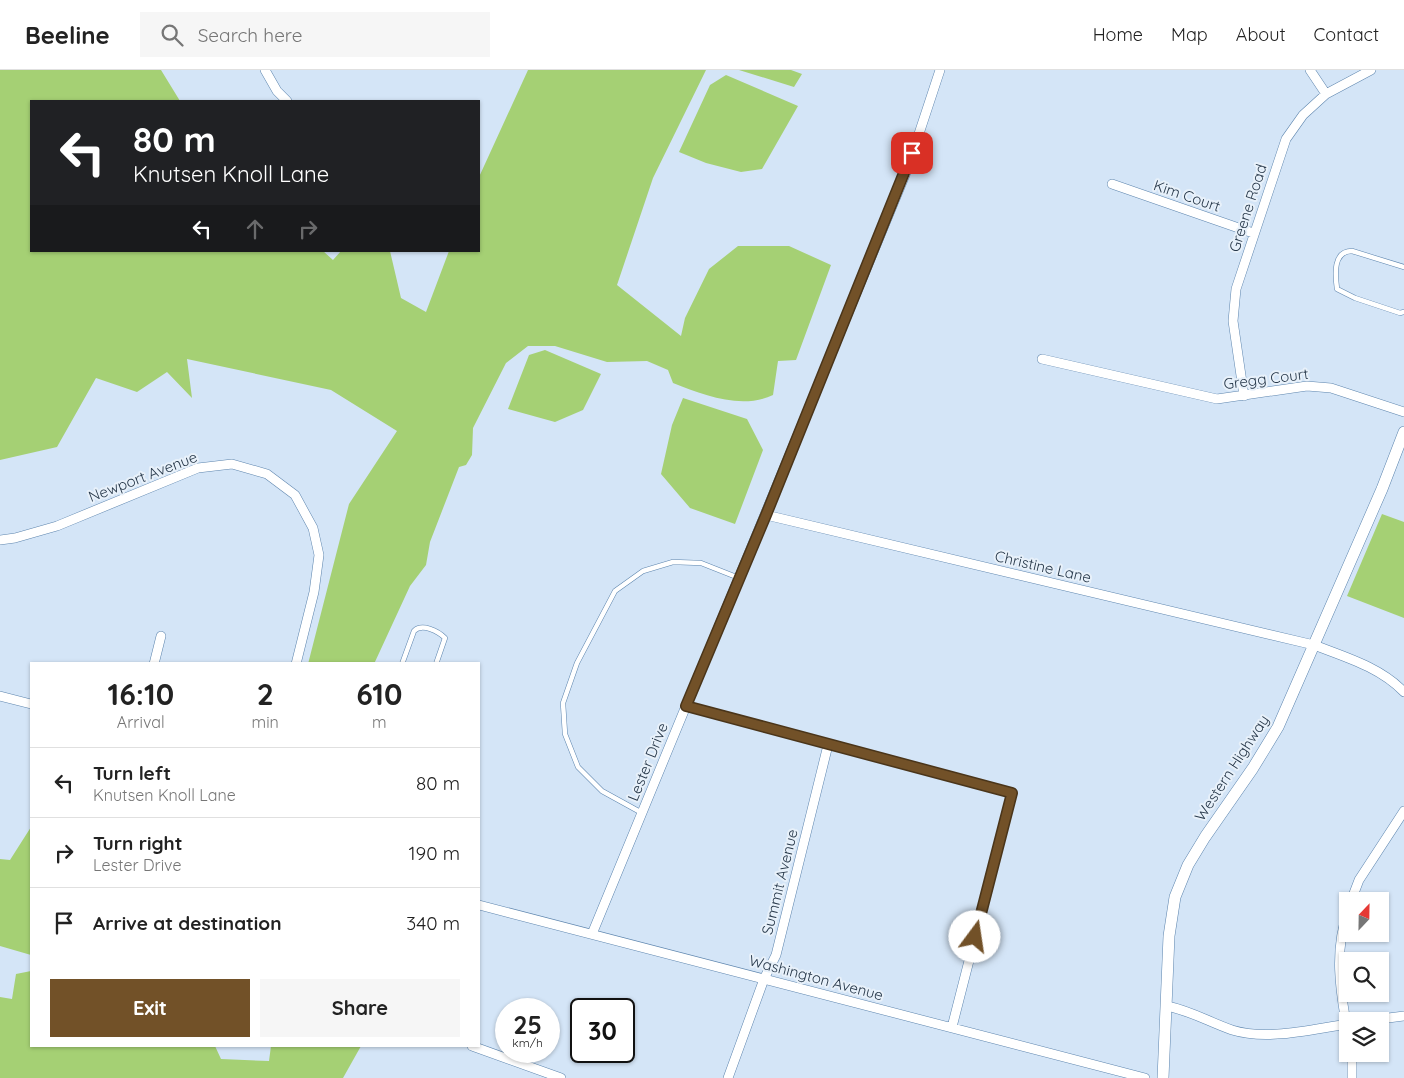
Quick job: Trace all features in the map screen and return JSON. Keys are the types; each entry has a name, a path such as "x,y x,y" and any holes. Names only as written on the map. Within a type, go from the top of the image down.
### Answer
{"street":[{"path":"265,70 277,91 287,100"},
{"name":"Lester Drive","path":"592,934 766,515 906,170 940,70"},
{"path":"1310,70 1326,94"},
{"name":"Greene Road","path":"1244,396 1233,321 1236,289 1286,139 1303,114 1326,94 1371,70"},
{"name":"Kim Court","path":"1112,184 1254,233"},
{"name":"Gregg Court","path":"1042,359 1217,399 1307,386 1331,388 1404,412"},
{"name":"Western Highway","path":"1163,1078 1169,936 1175,897 1185,873 1205,836 1253,768 1278,726 1382,489 1404,432"},
{"name":"Newport Avenue","path":"0,540 15,538 57,526 198,468 232,464 267,474 295,495 313,528 319,555 314,592 296,662"},
{"name":"Christine Lane","path":"766,515 1314,645 1360,662 1394,682 1404,692"},
{"path":"154,662 161,636"},
{"path":"0,696 30,704"},
{"path":"686,706 1012,793 952,1028"},
{"name":"Summit Avenue","path":"728,1078 764,979 776,955 828,745"},
{"path":"1354,892 1359,880 1404,811"},
{"name":"Washington Avenue","path":"480,905 1145,1078"},
{"path":"1341,942 1340,988 1344,1012"},
{"path":"1167,1006 1187,1010 1233,1030 1255,1034 1275,1034 1339,1027"},
{"path":"1389,1018 1404,1016"},
{"path":"475,1047 561,1078"},
{"path":"1352,1062 1352,1078"}],"lane":[{"path":"1404,267 1352,251 1345,251 1340,255 1335,272 1337,289 1355,298 1400,313 1404,312"},
{"path":"642,813 602,791 578,767 565,734 563,703 577,663 614,591 643,570 673,562 701,563 739,578"},
{"path":"403,662 414,631 417,628 423,627 441,634 444,638 437,662"}],"green space":[{"path":"0,70 161,70 179,100 30,100 30,252 324,252 333,260 340,252 390,252 401,298 426,312 449,252 480,252 480,175 528,70 706,70 653,178 617,285 681,336 685,318 709,269 738,246 789,246 831,265 796,360 778,361 773,395 761,399 735,401 710,396 673,383 668,370 647,361 607,362 555,346 528,346 506,363 473,428 472,455 466,465 459,467 430,542 426,565 410,586 375,662 309,662 349,504 397,431 331,390 187,359 192,398 167,372 137,392 96,378 57,447 0,460"},
{"path":"739,70 791,70 802,74 794,87"},
{"path":"726,75 798,106 762,169 741,172 706,163 679,152 710,85"},
{"path":"545,350 601,374 583,410 555,422 508,409 529,355"},
{"path":"683,398 747,419 763,450 735,524 690,508 661,474 672,425"},
{"path":"1382,514 1404,522 1404,618 1347,596"},
{"path":"30,829 30,955 0,946 0,859 10,860"},
{"path":"30,971 30,1047 215,1047 221,1059 269,1061 271,1047 360,1047 343,1078 0,1078 0,997 12,999 16,974"}],"route":[{"path":"912,153 766,515 686,706 1012,793 975,937"}]}
